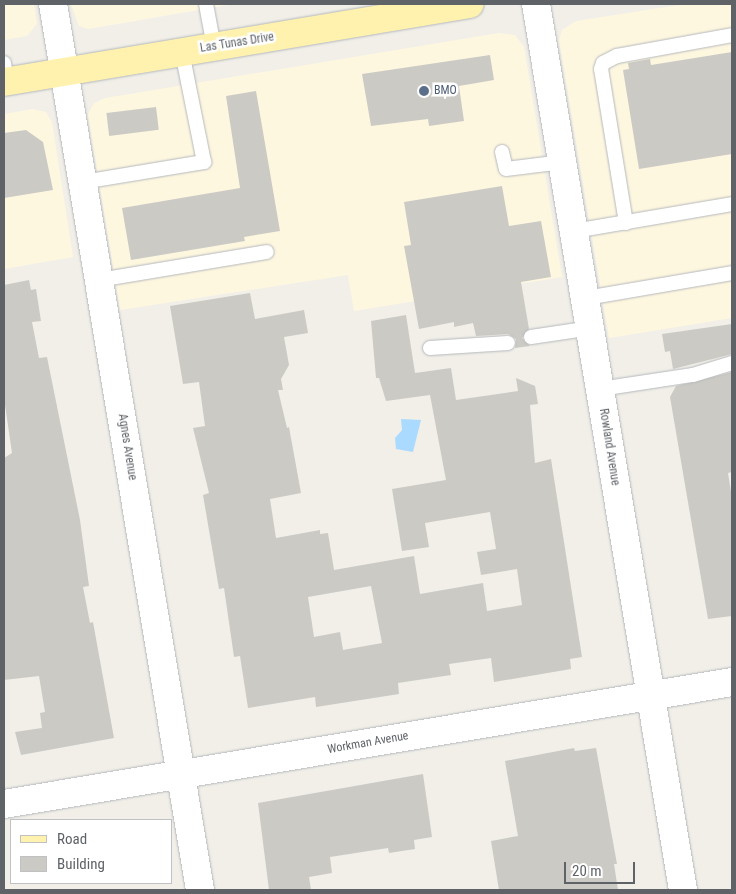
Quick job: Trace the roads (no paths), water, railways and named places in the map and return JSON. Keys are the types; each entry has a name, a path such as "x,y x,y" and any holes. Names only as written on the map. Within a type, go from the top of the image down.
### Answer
{"main road":[{"name":"Las Tunas Drive","path":"5,75 64,72 470,4"}],"street":[{"name":"Agnes Avenue","path":"53,4 200,890"},
{"name":"Rowland Avenue","path":"536,4 683,890"},
{"name":"Workman Avenue","path":"4,804 732,682"}],"lane":[{"path":"206,4 214,47"},
{"path":"626,223 601,69 603,64 617,56 732,35"},
{"path":"83,182 204,162 182,52"},
{"path":"502,152 506,169 563,162"},
{"path":"574,231 732,204"},
{"path":"99,280 267,252"},
{"path":"586,298 732,273"},
{"path":"530,336 590,328"},
{"path":"430,348 508,343"},
{"path":"600,388 693,375 732,363"}],"water":[{"path":"401,419 421,420 413,452 396,449 395,438 402,430"}],"place":[{"name":"BMO","path":"424,91"}]}
